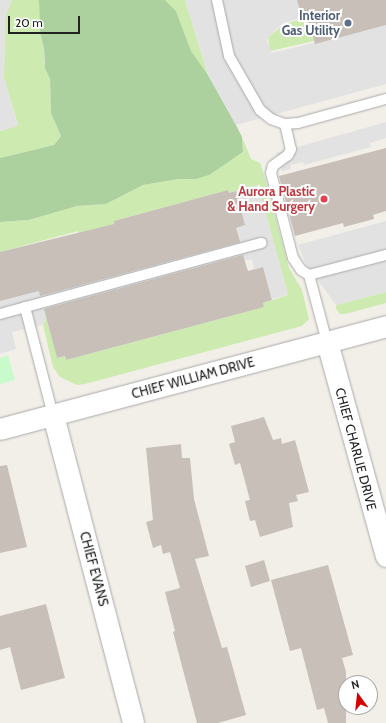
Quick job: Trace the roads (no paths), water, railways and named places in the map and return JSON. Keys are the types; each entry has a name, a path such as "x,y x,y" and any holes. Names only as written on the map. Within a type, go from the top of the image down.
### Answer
{"street":[{"name":"CHIEF WILLIAM DRIVE","path":"0,429 386,326"},
{"name":"CHIEF CHARLIE DRIVE","path":"327,342 386,556"},
{"name":"CHIEF EVANS","path":"53,415 133,723"}],"lane":[{"path":"217,0 229,56 260,110 271,120 285,124 386,99"},
{"path":"285,124 291,149 288,155 273,166 271,173 291,253 301,270 309,275 327,342"},
{"path":"0,314 262,243"},
{"path":"309,275 386,255"},
{"path":"25,307 53,415"}],"place":[{"name":"Interior Gas Utility","path":"348,23"},
{"name":"Aurora Plastic & Hand Surgery","path":"324,199"}]}
